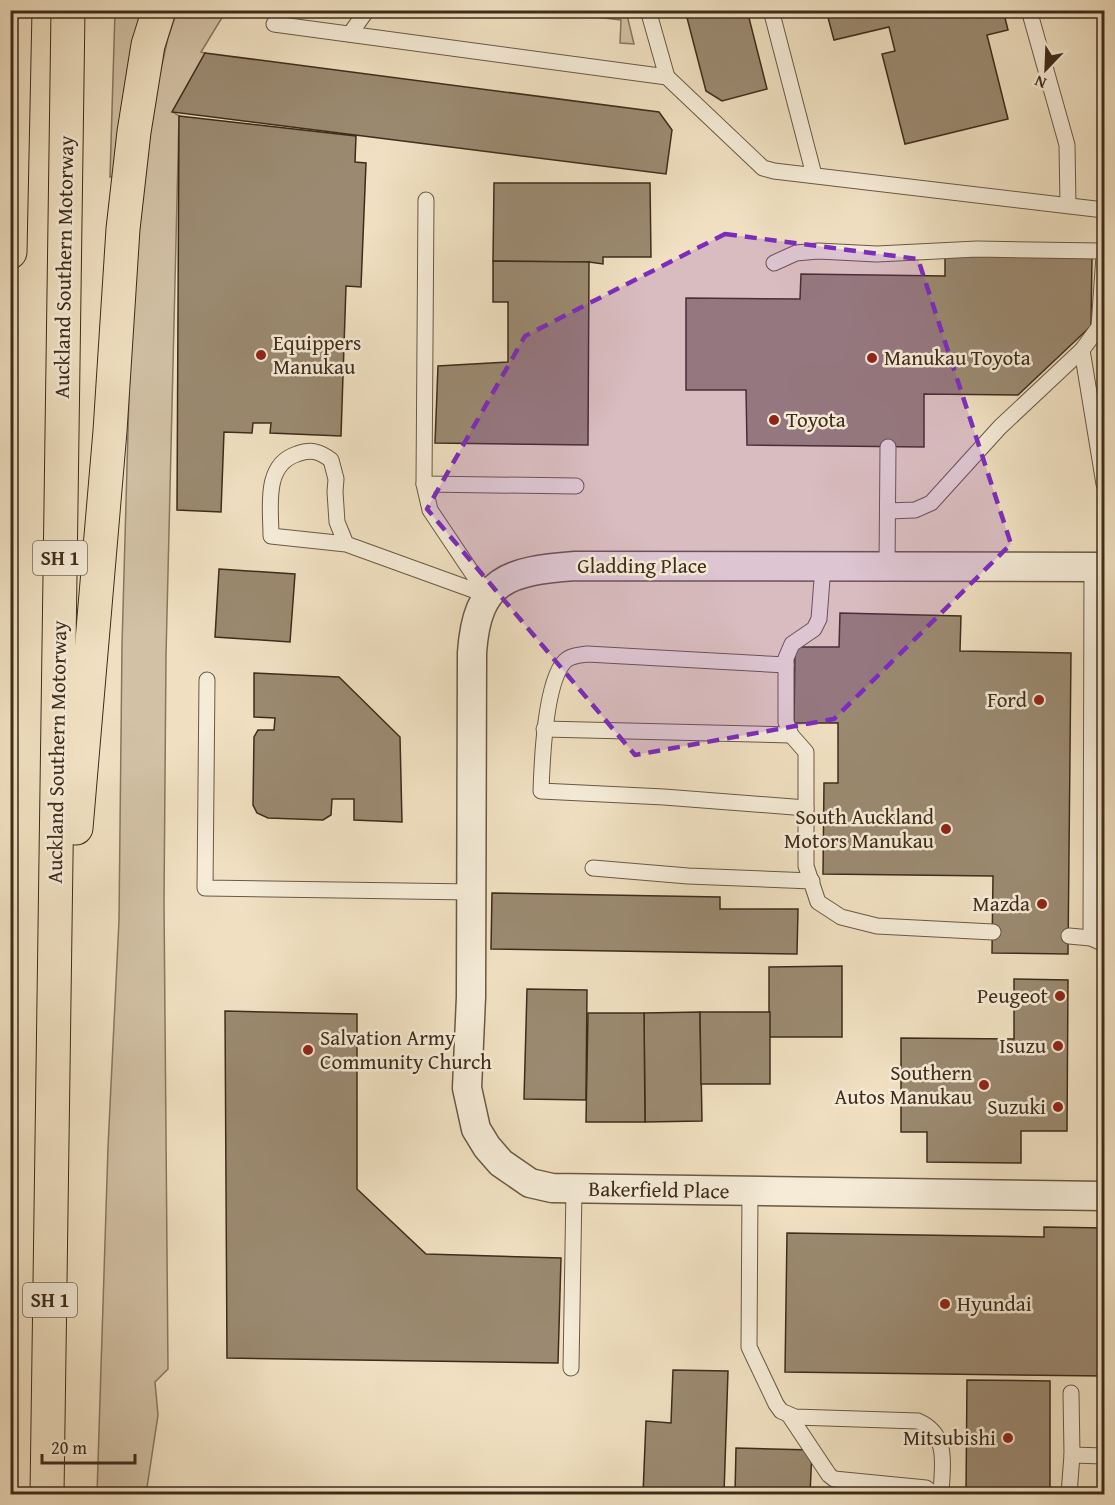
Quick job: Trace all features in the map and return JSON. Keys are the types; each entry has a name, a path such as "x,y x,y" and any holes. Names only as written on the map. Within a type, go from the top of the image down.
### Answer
{"highway":[{"path":"10,252 12,60 15,10"},
{"name":"Auckland Southern Motorway","path":"47,1494 68,10"},
{"path":"53,1105 110,431 123,229 148,45 159,10"}],"street":[{"name":"Gladding Place","path":"487,595 509,579 536,569 575,566 1098,567"},
{"path":"472,892 472,653 476,620 487,595"},
{"name":"Bakerfield Place","path":"472,892 467,1088 476,1129 487,1147 501,1163 530,1184 574,1189 1104,1196"}],"lane":[{"path":"350,34 367,10"},
{"path":"648,10 667,77 763,168 1104,210"},
{"path":"771,10 814,176"},
{"path":"1029,10 1067,145 1068,206"},
{"path":"274,24 667,77"},
{"path":"426,200 424,484 430,510 487,595"},
{"path":"774,263 796,253 818,251 877,254 977,249 1100,251 1104,256 1099,327 1082,350 1000,427 931,502 915,510 888,511"},
{"path":"1082,350 1104,484"},
{"path":"887,567 888,447"},
{"path":"346,544 337,522 334,492 336,478 331,460 319,451 306,450 281,462 272,484 271,536 346,544 487,595"},
{"path":"424,484 576,486"},
{"path":"823,566 819,620 814,629 792,644 786,658 786,722 791,735 806,752 806,866 818,902 841,917 877,926 993,932"},
{"path":"1069,936 1097,941 1098,567"},
{"path":"786,665 587,654 573,656 565,662 556,676 544,729 541,791 664,797 806,808"},
{"path":"207,680 205,888 472,892"},
{"path":"544,729 791,735"},
{"path":"593,868 688,876 812,882"},
{"path":"571,1368 574,1189"},
{"path":"750,1191 749,1347 776,1404 789,1415 834,1479 926,1488 934,1494"},
{"path":"1069,1494 1072,1455 1071,1393"},
{"path":"789,1415 923,1423 932,1430 943,1450 941,1494"},
{"path":"1072,1455 1104,1456"}],"highlighted area":[{"path":"725,234 918,259 1011,544 834,719 635,755 427,509 525,336"}],"shaded area":[{"path":"115,11 146,11 118,175 110,177"},
{"path":"177,11 226,11 201,52 205,53 173,112 179,116 166,656 164,902 168,1369 155,1382 158,1415 146,1494 97,1494 108,1147 119,920 122,645 130,360 140,161 168,38"},
{"path":"544,11 599,11 601,16 626,11 634,44 620,43 621,20"}],"building":[{"path":"685,10 747,10 767,89 722,101 706,91"},
{"path":"826,10 1003,10 1008,30 987,35 1008,119 905,144 882,54 895,51 889,27 834,40"},
{"path":"205,53 659,112 672,130 666,174 172,112"},
{"name":"Equippers Manukau","path":"179,116 356,136 355,162 366,163 361,287 346,286 341,436 270,433 271,423 253,423 252,433 224,432 221,512 177,510"},
{"path":"494,183 650,183 651,257 603,257 603,264 493,261"},
{"name":"Manukau Toyota","path":"945,254 1092,256 1091,326 1018,395 924,394 924,447 747,445 746,390 686,390 686,298 800,299 801,274 945,276"},
{"path":"493,261 589,262 588,445 435,443 438,366 508,362 508,302 493,302"},
{"path":"219,569 295,574 290,642 215,637"},
{"name":"South Auckland Motors Manukau","path":"840,613 961,616 960,651 1071,653 1068,954 992,953 993,876 823,874 824,783 838,783 838,723 794,723 795,647 839,647"},
{"path":"254,673 339,677 400,737 402,822 354,820 354,799 332,799 331,815 323,820 268,818 257,813 253,805 254,737 258,730 274,730 275,718 254,717"},
{"path":"492,893 720,897 720,909 798,909 797,954 491,949"},
{"path":"842,966 842,1037 769,1037 769,967"},
{"name":"Southern Autos Manukau","path":"1014,979 1068,980 1067,1131 1021,1131 1021,1163 927,1162 927,1132 901,1132 901,1038 1014,1039"},
{"path":"527,989 587,990 586,1100 524,1099"},
{"path":"225,1011 357,1014 357,1189 426,1254 561,1258 558,1363 227,1358"},
{"path":"700,1012 702,1121 645,1122 644,1013"},
{"path":"700,1012 770,1012 770,1084 701,1084"},
{"path":"588,1013 644,1013 645,1122 586,1122"},
{"name":"Hyundai","path":"1044,1227 1104,1228 1104,1376 785,1372 787,1233 1044,1237"},
{"path":"673,1370 728,1371 724,1494 643,1494 646,1421 671,1423"},
{"name":"Mitsubishi","path":"967,1380 1050,1381 1050,1494 966,1494"},
{"path":"736,1448 812,1450 810,1494 735,1494"}],"place":[{"name":"Equippers Manukau","path":"261,355"},
{"name":"Manukau Toyota","path":"872,358"},
{"name":"Toyota","path":"774,420"},
{"name":"Ford","path":"1039,700"},
{"name":"South Auckland Motors Manukau","path":"946,829"},
{"name":"Mazda","path":"1042,904"},
{"name":"Peugeot","path":"1060,996"},
{"name":"Isuzu","path":"1058,1046"},
{"name":"Salvation Army Community Church","path":"308,1050"},
{"name":"Southern Autos Manukau","path":"984,1085"},
{"name":"Suzuki","path":"1058,1107"},
{"name":"Hyundai","path":"945,1304"},
{"name":"Mitsubishi","path":"1008,1438"}]}
